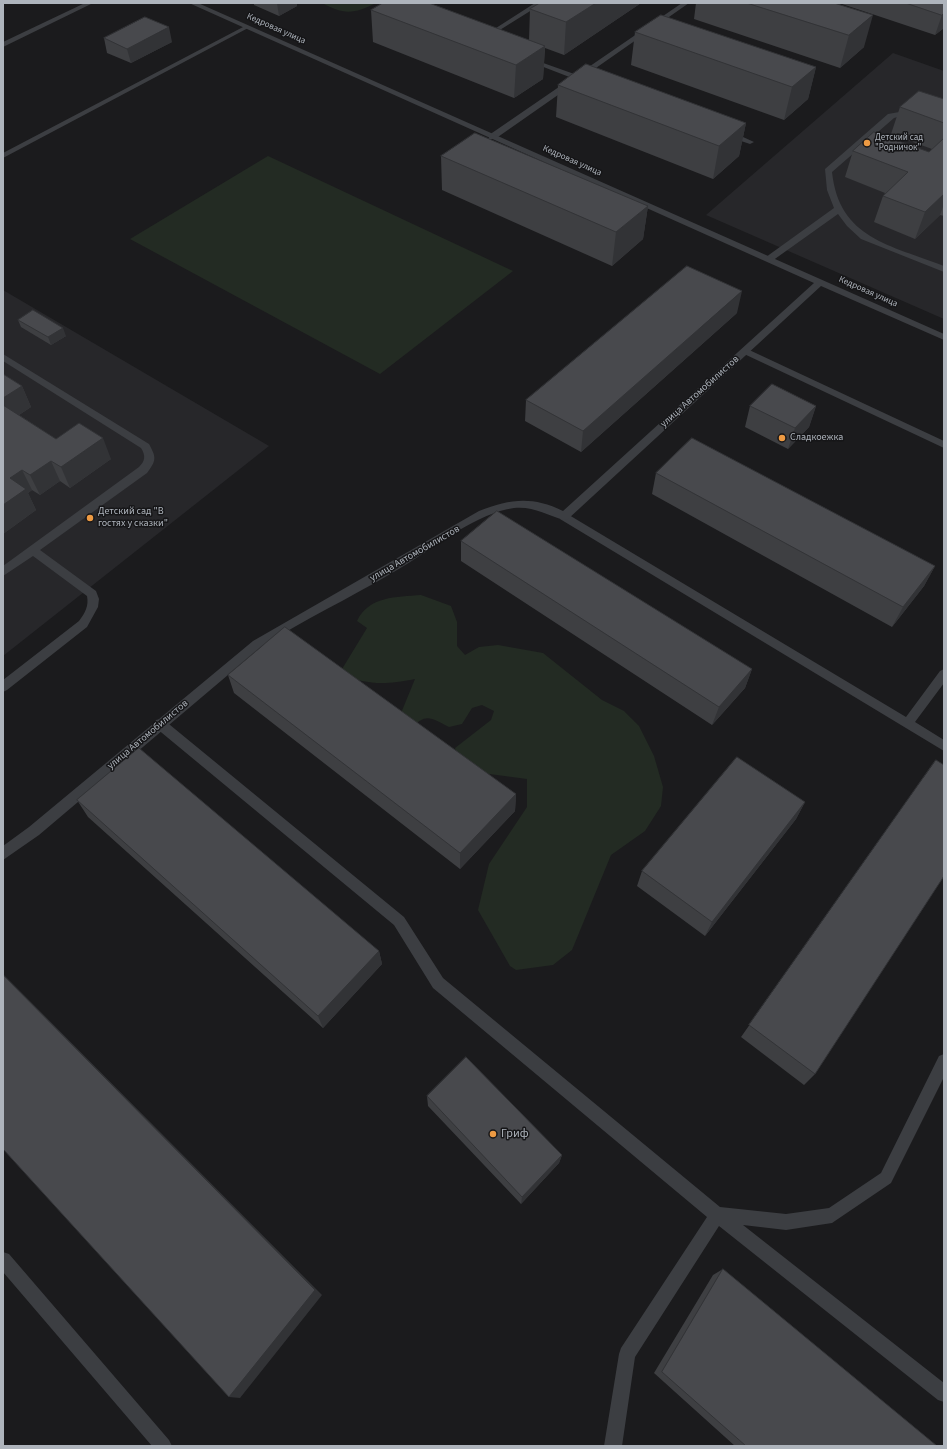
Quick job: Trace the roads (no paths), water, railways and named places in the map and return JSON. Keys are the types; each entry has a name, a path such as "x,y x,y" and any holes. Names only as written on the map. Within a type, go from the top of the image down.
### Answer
{"street":[{"path":"3,45 90,3"},
{"name":"Кедровая улица","path":"192,3 944,337"},
{"path":"486,43 479,40 540,3"},
{"path":"492,137 654,27 686,3"},
{"path":"3,156 247,27"},
{"path":"521,57 592,84"},
{"path":"944,113 905,113 891,116 828,171 828,176 839,209 847,222 864,237 944,270"},
{"path":"721,131 750,142"},
{"path":"769,259 839,209"},
{"name":"улица Автомобилистов","path":"3,854 34,831 257,644 294,621 400,563 486,512 509,505 527,504 548,508 564,516 820,282"},
{"path":"745,351 944,444"},
{"path":"3,357 144,446 150,455 149,463 143,470 3,572"},
{"path":"564,516 944,746"},
{"path":"3,687 83,624 92,611 94,601 92,594 32,550"},
{"path":"907,724 944,674"},
{"path":"160,724 399,921 438,983 717,1214 944,1394"},
{"path":"717,1214 786,1222 832,1215 886,1178 944,1060"},
{"path":"613,1446 627,1354 717,1214"},
{"path":"3,1260 163,1446"}],"place":[{"name":"Детский сад \"Родничок\"","path":"867,143"},
{"name":"Сладкоежка","path":"782,438"},
{"name":"Детский сад \"В гостях у сказки\"","path":"90,518"},
{"name":"Гриф","path":"493,1134"}]}
